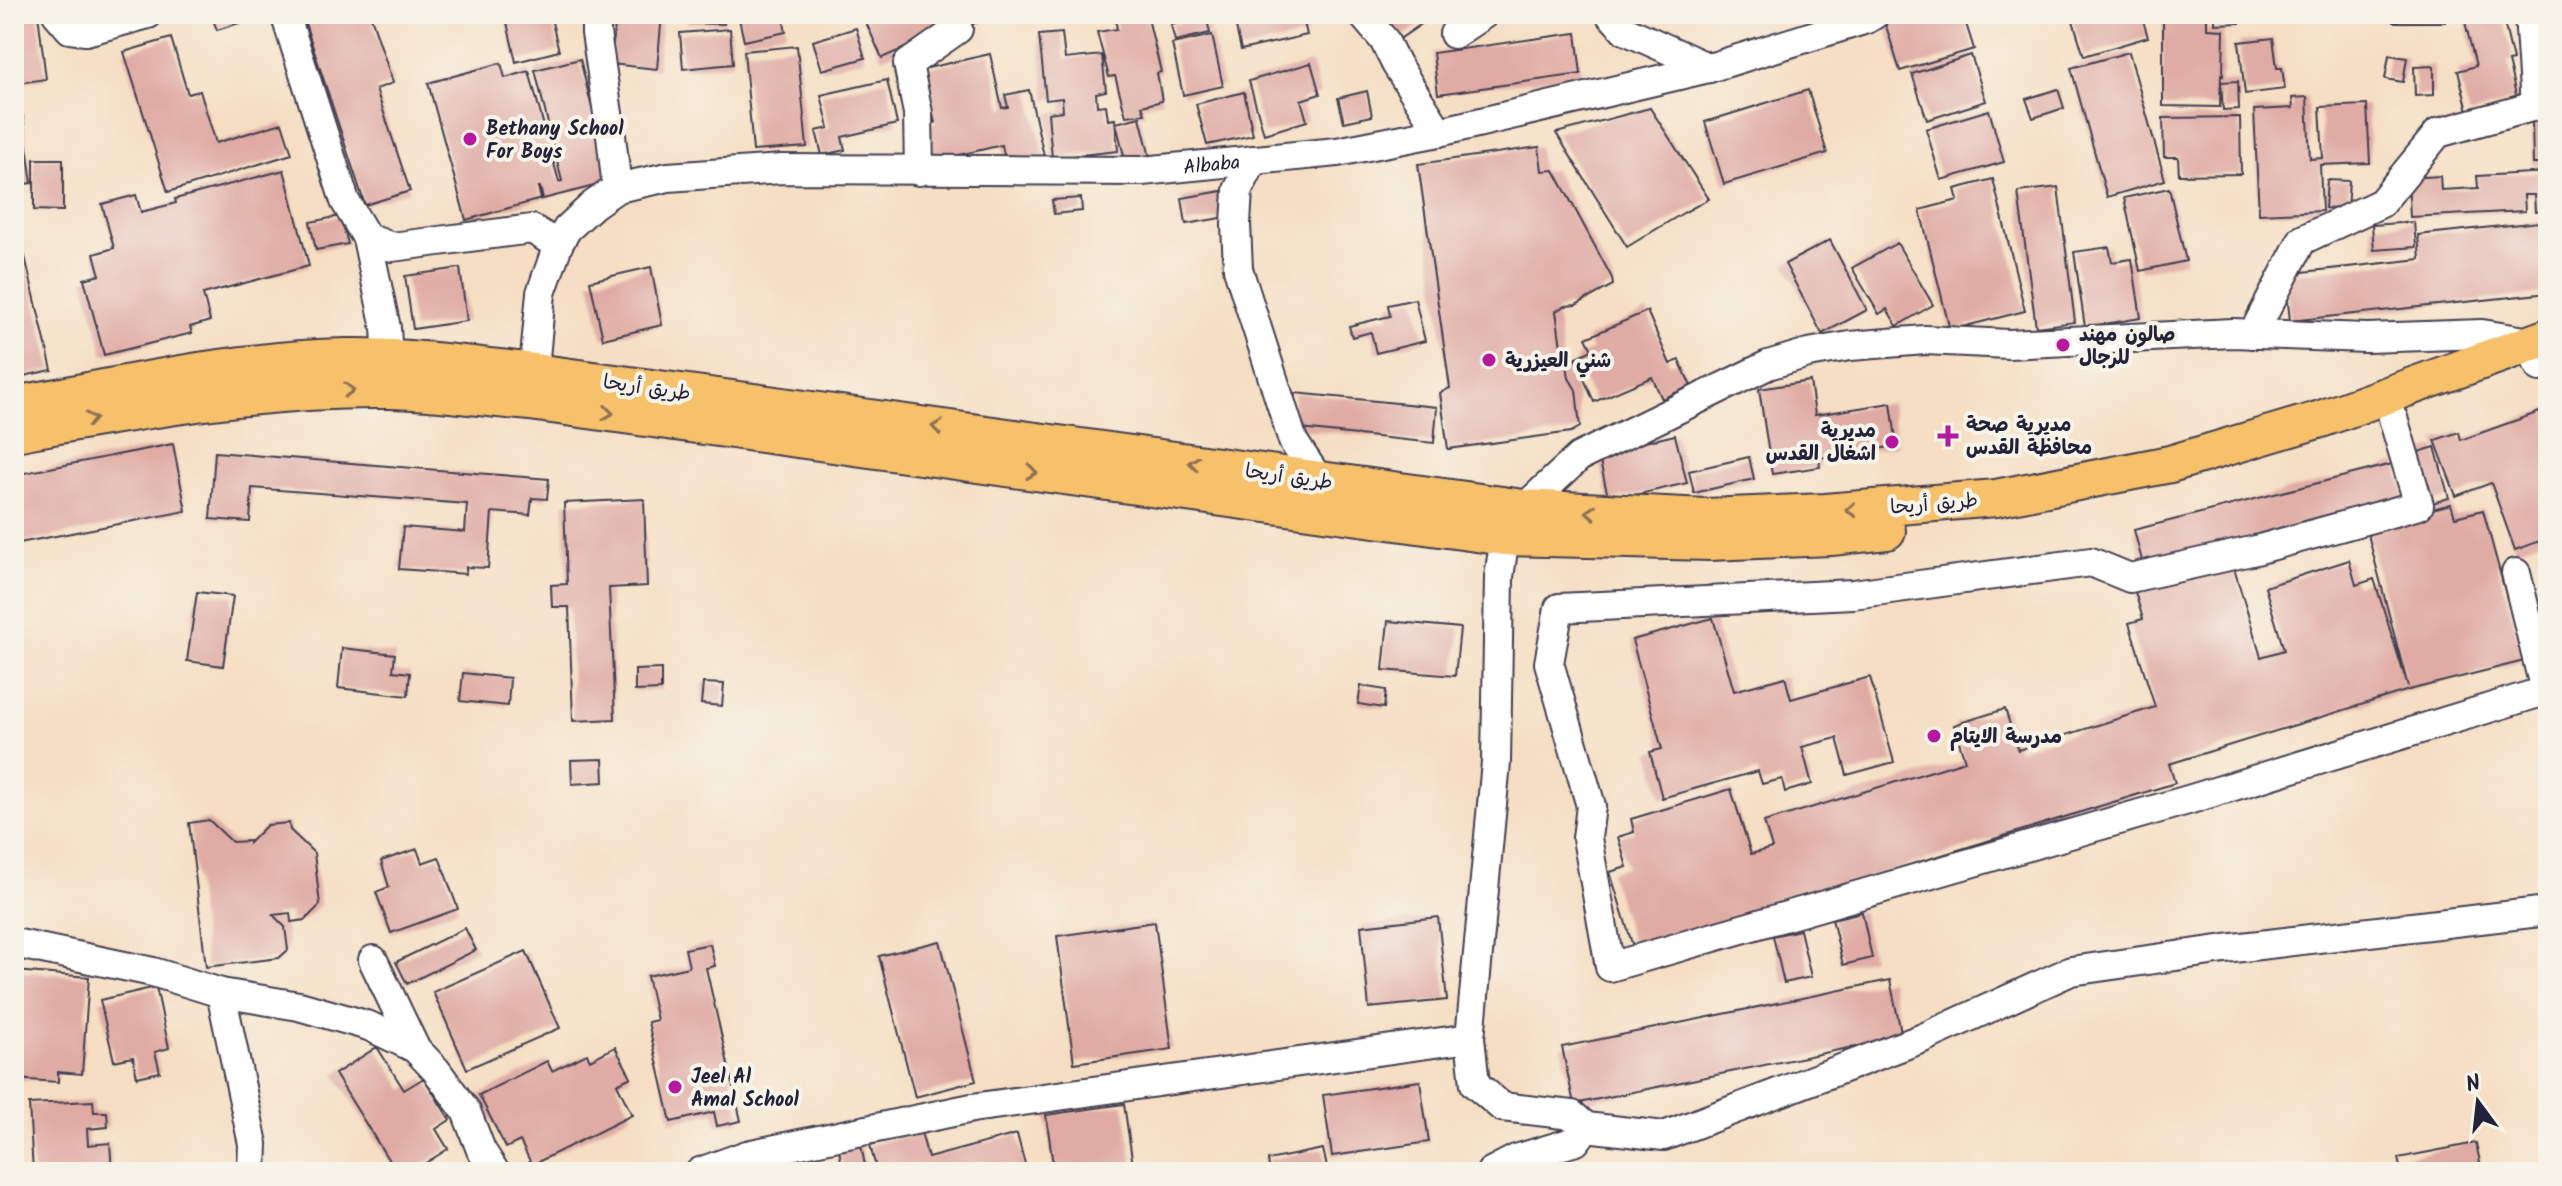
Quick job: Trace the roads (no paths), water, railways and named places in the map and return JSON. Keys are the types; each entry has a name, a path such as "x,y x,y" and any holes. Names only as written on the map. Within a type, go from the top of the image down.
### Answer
{"main road":[{"name":"طريق أريحا","path":"14,405 247,364 347,357 428,360 532,387 1514,522 1631,541 1740,541 1831,537 2022,516 2155,492 2393,418 2540,353"},
{"name":"طريق أريحا","path":"14,433 144,410 265,395 532,387 1319,480 1514,522 1705,517 1825,512 1996,498 2170,464 2540,353"}],"street":[{"path":"57,14 70,29 86,31 148,14"},
{"path":"285,14 345,201 367,238 386,328 388,359"},
{"path":"596,14 600,69 617,188"},
{"path":"919,171 918,113 908,64 958,29 951,14"},
{"path":"1362,14 1384,40 1439,132"},
{"path":"1454,34 1484,14"},
{"path":"1610,14 1625,30 1709,68"},
{"name":"Albaba","path":"532,387 541,293 558,245 567,229 617,188 668,177 782,169 1142,171 1337,152 1439,132 1709,68 1875,14"},
{"path":"2253,334 2302,240 2381,203 2438,133 2542,105 2529,14"},
{"path":"1253,160 1238,190 1238,269 1293,441 1319,480"},
{"path":"367,238 392,247 532,229 558,245"},
{"path":"2540,353 2519,340 2482,334 2367,338 2167,335 2009,344 1925,340 1850,346 1808,353 1768,365 1579,457 1514,522 1499,577 1496,762 1470,1038 1475,1084 1502,1107 1572,1115 1586,1127 1664,1136 1923,1038 2071,971 2225,949 2548,911"},
{"path":"2393,418 2419,505 2256,550 2130,578 2091,562 1853,594 1559,608 1549,663 1591,806 1587,838 1610,967 2188,800 2545,691 2516,573"},
{"path":"14,943 153,972 221,993 299,1006 369,1026 415,1048"},
{"path":"373,960 415,1048 436,1070 466,1111 481,1150 495,1172"},
{"path":"221,993 253,1144 252,1172"},
{"path":"700,1172 747,1155 972,1108 1470,1038"},
{"path":"1491,1172 1516,1159 1576,1141 1586,1127"}],"place":[{"name":"Bethany School For Boys","path":"470,139"},
{"name":"صالون مهند للرجال","path":"2063,345"},
{"name":"شني العيزرية","path":"1489,360"},
{"name":"مديرية صحة محافظة القدس","path":"1948,436"},
{"name":"مديرية اشغال القدس","path":"1892,442"},
{"name":"مدرسة الايتام","path":"1934,736"},
{"name":"Jeel Al Amal School","path":"675,1087"}]}
